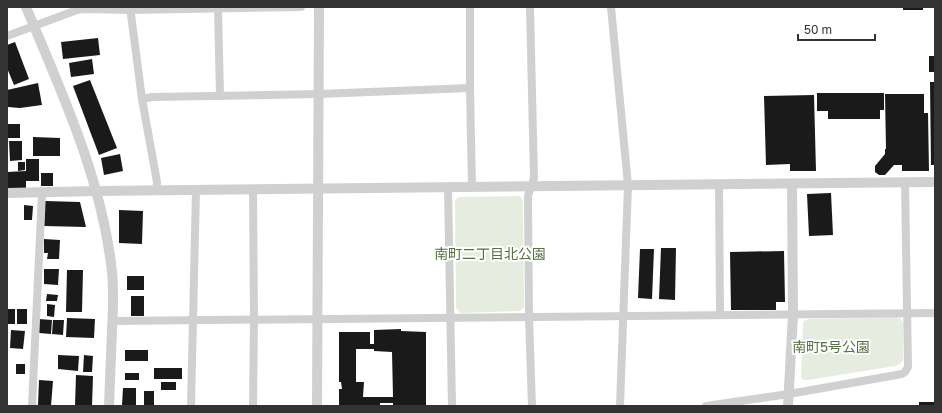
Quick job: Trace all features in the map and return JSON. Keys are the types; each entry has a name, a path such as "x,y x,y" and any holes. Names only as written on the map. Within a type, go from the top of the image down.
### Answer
{"street":[{"path":"26,7 77,130 91,171 105,225 113,284 109,406"},
{"path":"7,36 77,8 301,7"},
{"path":"317,406 319,7"},
{"path":"470,7 472,187"},
{"path":"530,7 534,178 528,196 529,317 532,406"},
{"path":"611,7 628,186 620,406"},
{"path":"130,8 142,99 157,182 156,190"},
{"path":"218,8 220,96"},
{"path":"142,99 152,97 318,94 470,88"},
{"path":"7,193 719,184 792,185 935,182"},
{"path":"706,406 789,394 902,374 906,372 908,367 905,183"},
{"path":"719,184 720,315"},
{"path":"788,406 793,315 792,185"},
{"path":"448,188 452,406"},
{"path":"190,406 196,190"},
{"path":"253,190 253,406"},
{"path":"32,406 42,193"},
{"path":"112,321 624,315 793,315 907,312 935,313"}],"green space":[{"name":"南町二丁目北公園","path":"520,196 523,201 524,307 520,311 461,313 456,308 455,201 458,197"},
{"name":"南町5号公園","path":"896,317 901,319 903,323 903,360 901,363 895,366 808,380 803,380 801,377 803,323 805,320"}],"building":[{"path":"903,7 923,7 923,10 903,10"},
{"path":"98,38 100,55 63,59 61,42"},
{"path":"15,42 29,79 14,85 7,68 7,45"},
{"path":"929,56 935,56 935,72 929,72"},
{"path":"92,59 94,74 71,77 69,63"},
{"path":"90,80 117,148 99,155 73,86"},
{"path":"930,82 935,82 935,165 931,165"},
{"path":"38,83 42,105 20,108 8,107 7,90"},
{"path":"817,93 884,93 884,110 880,110 880,119 828,119 828,111 817,111"},
{"path":"885,94 924,94 924,113 928,113 929,171 902,171 902,165 894,165 885,175 879,175 875,172 875,166 885,154 886,149"},
{"path":"814,95 816,171 790,171 790,164 766,165 764,96"},
{"path":"7,124 20,124 20,138 7,138"},
{"path":"33,137 60,138 60,156 33,156"},
{"path":"9,141 22,141 22,160 10,161"},
{"path":"120,154 123,171 104,175 101,158"},
{"path":"26,159 39,159 39,181 26,181 26,188 8,188 7,172 26,171"},
{"path":"18,162 25,162 25,170 18,171"},
{"path":"41,173 53,173 53,186 41,186"},
{"path":"831,193 833,235 809,236 807,194"},
{"path":"45,201 80,202 86,227 44,226"},
{"path":"24,205 33,206 32,220 24,220"},
{"path":"119,210 143,211 142,244 119,243"},
{"path":"44,239 60,240 59,259 47,259 48,253 44,253"},
{"path":"661,248 676,248 675,300 659,299"},
{"path":"640,249 654,249 652,299 638,298"},
{"path":"784,251 785,302 776,302 776,310 731,310 730,252"},
{"path":"44,269 59,269 58,285 44,284"},
{"path":"67,270 83,270 82,312 66,312"},
{"path":"127,276 144,276 144,290 127,290"},
{"path":"47,294 58,295 57,301 46,301"},
{"path":"131,296 144,296 144,316 131,316"},
{"path":"47,304 55,305 54,317 47,316"},
{"path":"8,309 15,309 15,324 8,324"},
{"path":"17,309 27,309 27,324 17,324"},
{"path":"67,318 95,319 94,338 66,337"},
{"path":"39,319 52,320 51,334 39,333"},
{"path":"53,320 64,320 63,335 52,334"},
{"path":"401,329 401,331 426,332 426,406 393,406 393,403 380,403 380,406 339,406 339,389 342,389 341,382 339,382 339,332 370,332 370,344 374,344 374,330","holes":["356,349 374,349 374,351 392,352 393,397 363,397 364,382 356,382"]},
{"path":"11,330 25,331 23,349 10,348"},
{"path":"125,350 148,350 148,361 125,361"},
{"path":"58,355 79,356 78,371 58,369"},
{"path":"84,355 93,356 92,372 83,372"},
{"path":"16,364 25,364 25,374 16,374"},
{"path":"154,368 182,368 182,379 154,379"},
{"path":"125,373 139,373 139,380 125,380"},
{"path":"76,375 93,376 92,406 75,405"},
{"path":"39,380 53,381 51,406 38,405"},
{"path":"161,382 176,382 176,390 161,390"},
{"path":"123,388 136,388 136,405 122,405"},
{"path":"144,391 154,391 154,406 144,406"},
{"path":"919,402 935,402 935,406 919,406"}]}
